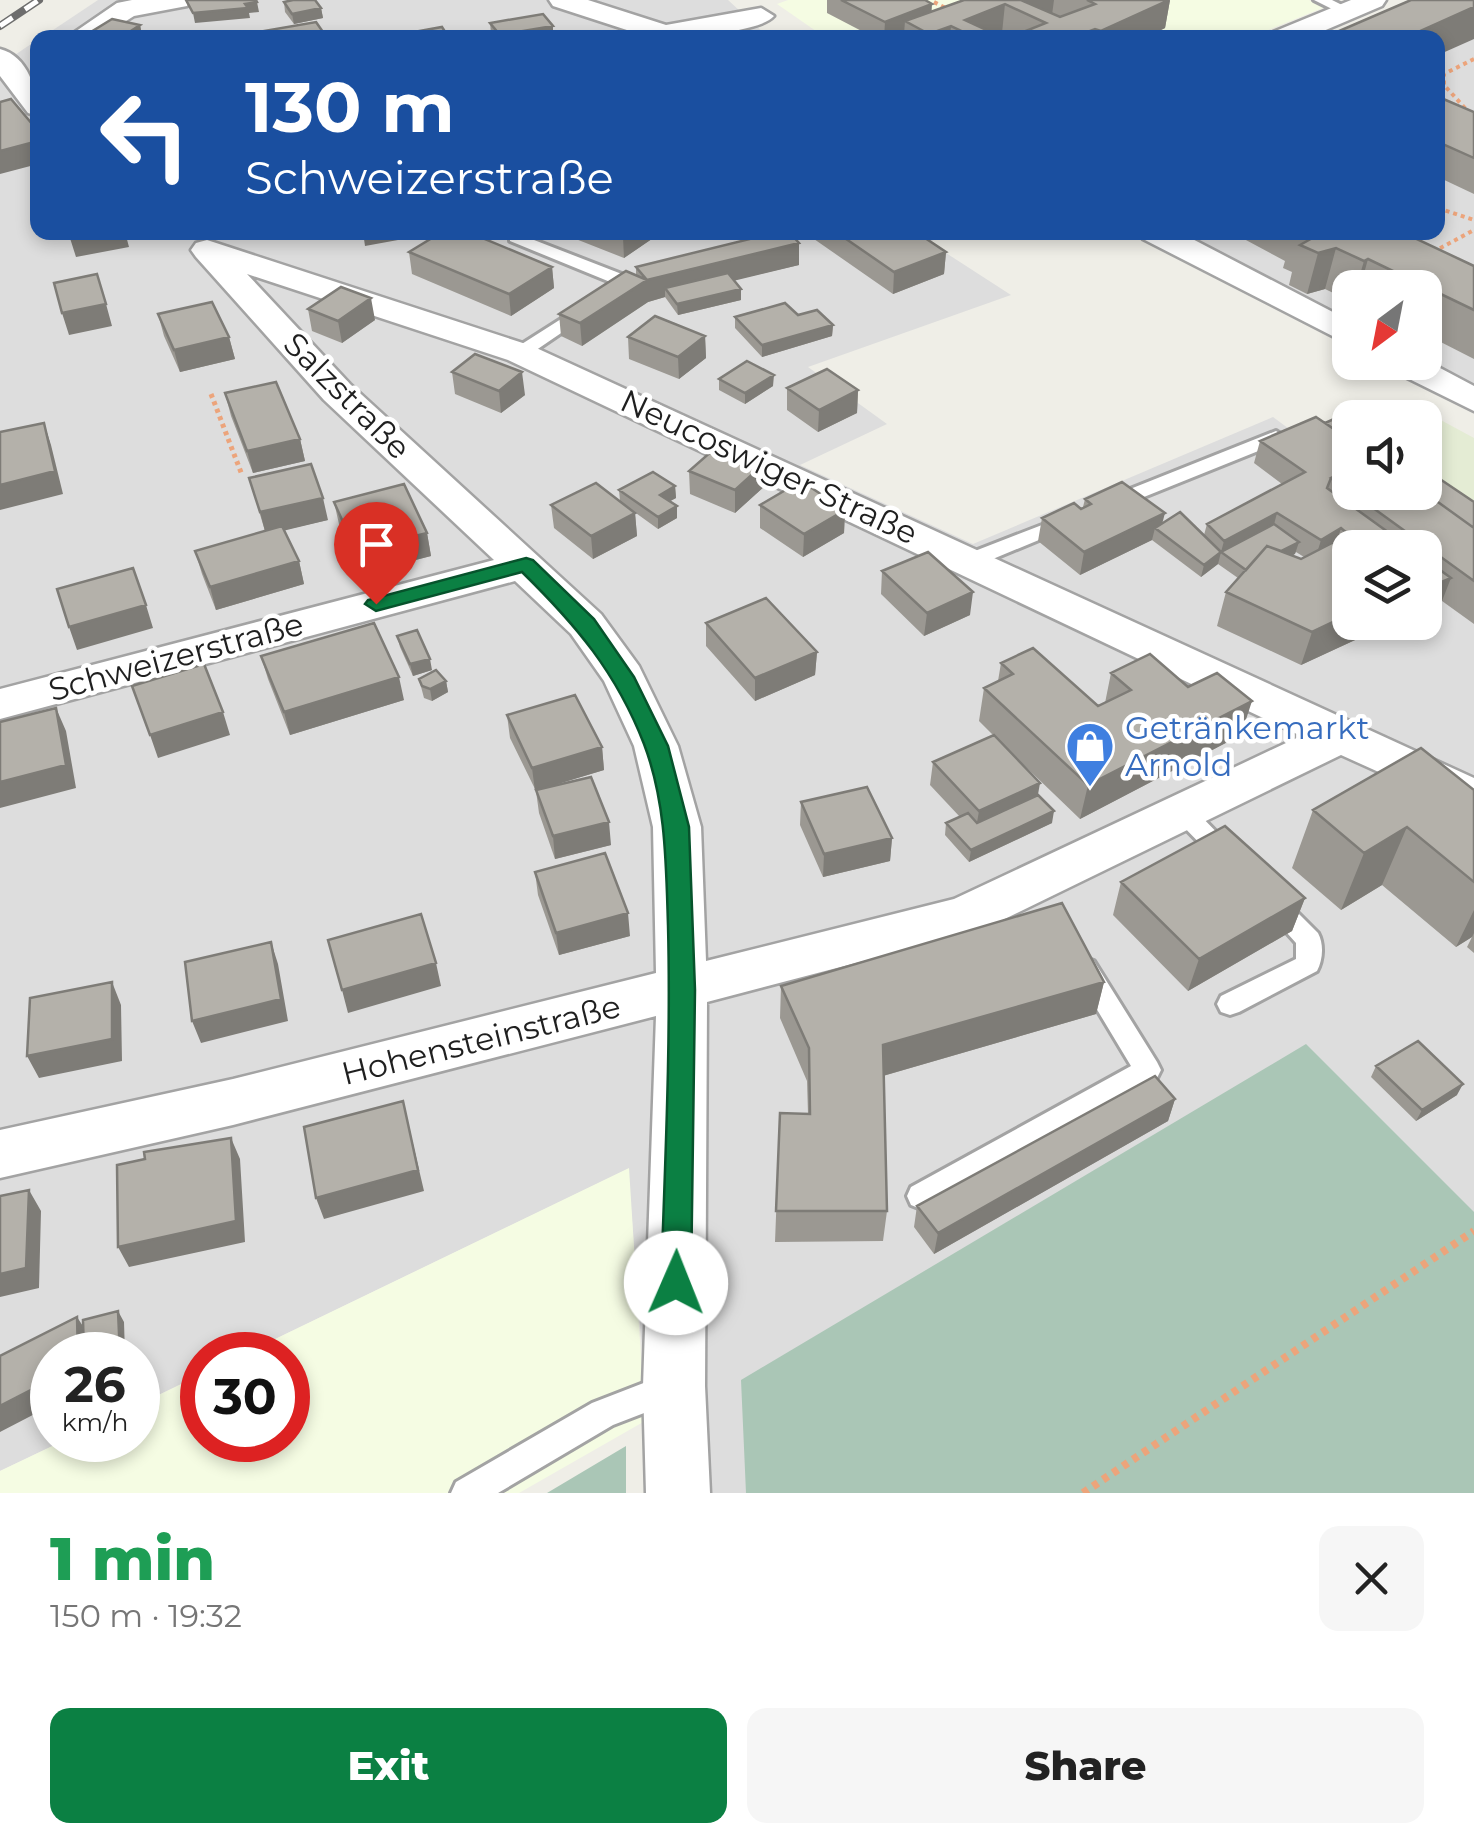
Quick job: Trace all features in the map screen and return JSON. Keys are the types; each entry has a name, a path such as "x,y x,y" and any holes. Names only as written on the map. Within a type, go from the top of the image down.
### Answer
{"street":[{"path":"92,30 126,8 178,0"},
{"path":"562,0 637,30"},
{"path":"1302,30 1373,0"},
{"path":"682,30 761,14"},
{"path":"17,65 30,91"},
{"path":"1169,240 1332,326"},
{"name":"Neucoswiger Straße","path":"196,241 520,352 1474,798"},
{"name":"Salzstraße","path":"196,241 337,392 586,624 624,677 656,746 677,827 682,990 674,1386 678,1493"},
{"path":"1436,380 1474,400"},
{"name":"Schweizerstraße","path":"0,704 526,565"},
{"name":"Hohensteinstraße","path":"0,1154 232,1102 1042,899 1183,812 1339,736"}],"lane":[{"path":"1320,0 1347,11"},
{"path":"520,240 620,289 520,352"},
{"path":"969,561 1276,437"},
{"path":"1183,812 1308,940 1308,964 1230,1004"},
{"path":"922,1196 1148,1070 1070,944"},
{"path":"467,1493 603,1414 674,1386"}],"path":[{"path":"923,6 940,0"},
{"path":"934,2 962,16"},
{"path":"1445,74 1474,59"},
{"path":"1445,86 1472,113"},
{"path":"1452,110 1472,113"},
{"path":"1445,210 1474,220"},
{"path":"1431,253 1474,230"},
{"path":"211,394 242,475"},
{"path":"1083,1493 1474,1231"}],"shaded area":[{"path":"98,0 728,0 760,30 53,30"},
{"path":"788,0 1309,0 1325,7 1268,30 814,30 777,4"},
{"path":"1474,0 1474,386 1442,370 1442,270 1332,270 1332,314 1188,240 1445,240 1445,31"},
{"path":"30,45 30,240 934,240 929,242 1011,295 808,367 887,424 800,465 973,544 1273,417 1332,461 1332,510 1380,510 1414,530 1332,530 1332,640 1442,640 1442,547 1474,566 1474,1493 653,1493 628,1169 290,1332 180,1332 180,1385 160,1394 160,1332 30,1332 30,1457 0,1471 0,65"},
{"path":"1442,421 1474,438 1474,511 1442,489"},
{"path":"1306,1044 1474,1212 1474,1493 746,1493 741,1380"},
{"path":"629,1168 645,1421 519,1493 0,1493 0,1471 30,1457 30,1462 160,1462 160,1394 180,1385 180,1462 310,1462 310,1332 290,1332"},
{"path":"626,1446 626,1493 547,1493"}],"building":[{"path":"186,0 257,2 245,4 248,8 193,13"},
{"path":"315,0 321,8 292,14 284,2"},
{"path":"841,0 925,0 932,4 885,22"},
{"path":"964,0 1021,0 1060,17 1095,4 1087,0 1169,0 1103,30 1028,30 1046,23 1005,4 965,20 987,30 959,30 951,26 922,30 905,21"},
{"path":"1411,0 1474,0 1474,7 1423,30 1342,30"},
{"path":"543,14 553,26 496,30 490,23"},
{"path":"112,19 140,25 132,30 94,30"},
{"path":"316,22 322,30 270,30"},
{"path":"11,99 30,122 30,143 0,151 0,102"},
{"path":"1445,100 1474,112 1474,158 1445,145"},
{"path":"429,240 487,240 552,267 509,294 409,252"},
{"path":"746,240 799,243 647,280 636,267"},
{"path":"848,240 928,240 946,252 894,272"},
{"path":"1309,240 1419,240 1474,266 1474,310 1442,295 1442,270 1391,270 1336,248 1318,253 1300,245"},
{"path":"626,271 647,280 580,323 559,314"},
{"path":"728,273 741,289 677,304 665,288"},
{"path":"97,274 106,304 62,313 54,283"},
{"path":"341,287 371,298 338,321 308,309"},
{"path":"212,302 229,337 174,350 158,314"},
{"path":"785,303 798,315 817,310 833,325 762,345 735,317"},
{"path":"655,316 705,336 678,357 628,337"},
{"path":"475,354 522,372 499,391 452,372"},
{"path":"747,361 774,375 745,393 719,379"},
{"path":"827,369 858,390 819,410 787,388"},
{"path":"276,382 300,439 247,451 225,393"},
{"path":"1316,417 1332,428 1332,478 1327,488 1332,492 1332,510 1357,510 1385,530 1341,528 1321,540 1277,513 1224,541 1207,524 1305,472 1260,441"},
{"path":"44,423 55,471 0,485 0,432"},
{"path":"721,443 766,462 735,490 689,471"},
{"path":"311,464 323,498 260,512 249,478"},
{"path":"653,472 675,486 660,495 677,506 658,517 619,490"},
{"path":"1442,480 1474,502 1474,528 1442,505"},
{"path":"801,481 845,510 804,534 760,505"},
{"path":"1122,482 1165,513 1084,552 1042,518 1074,503 1081,509 1091,504 1085,499"},
{"path":"596,483 635,513 591,536 551,505"},
{"path":"404,484 427,533 356,551 334,502"},
{"path":"1442,505 1474,528 1474,581 1442,558 1442,530 1404,530 1376,510 1442,510"},
{"path":"1180,512 1221,552 1204,565 1155,528"},
{"path":"1274,524 1299,542 1281,551 1267,546 1246,570 1221,552"},
{"path":"282,526 299,561 210,587 195,551"},
{"path":"1332,543 1332,623 1312,632 1226,592 1267,546 1301,559"},
{"path":"928,552 973,592 927,613 882,571"},
{"path":"133,568 146,605 69,627 57,589"},
{"path":"766,598 817,652 755,678 706,623"},
{"path":"374,623 399,677 284,712 261,656"},
{"path":"417,630 430,659 410,664 397,636"},
{"path":"1033,648 1098,706 1131,690 1111,673 1150,654 1188,687 1217,673 1252,701 1088,785 984,688 1013,674 1001,663"},
{"path":"204,664 223,712 150,735 132,686"},
{"path":"436,670 446,681 430,689 422,686 419,679"},
{"path":"575,695 602,747 532,768 507,715"},
{"path":"56,708 66,765 0,782 0,722"},
{"path":"994,735 1040,783 979,811 933,762"},
{"path":"1421,748 1474,790 1474,882 1407,827 1364,853 1313,810"},
{"path":"591,777 609,822 553,836 536,790"},
{"path":"867,787 892,838 824,854 801,802"},
{"path":"1038,795 1054,811 971,850 946,823 968,813 977,823"},
{"path":"1225,826 1305,898 1199,959 1121,882"},
{"path":"605,853 628,913 556,933 535,872"},
{"path":"1062,903 1104,982 883,1045 887,1211 776,1211 780,1113 810,1114 809,1048 781,986"},
{"path":"421,914 436,963 342,990 328,940"},
{"path":"271,942 281,999 192,1021 185,962"},
{"path":"112,982 112,1039 27,1056 30,998"},
{"path":"1418,1041 1463,1084 1422,1110 1376,1066"},
{"path":"1155,1076 1175,1099 938,1233 917,1206"},
{"path":"403,1101 418,1170 316,1198 304,1127"},
{"path":"231,1138 236,1221 118,1247 117,1165 145,1159 144,1152"},
{"path":"29,1190 26,1268 0,1274 0,1196"},
{"path":"118,1311 119,1332 83,1332 83,1320"},
{"path":"77,1317 77,1332 47,1332"},
{"path":"30,1341 30,1390 0,1406 0,1356"}],"railway":[{"path":"0,26 39,0"}],"place":[{"name":"Getränkemarkt Arnold","path":"1090,788"}],"route":[{"path":"376,604 526,565 586,624 624,677 656,746 677,827 682,990 676,1283"}]}
